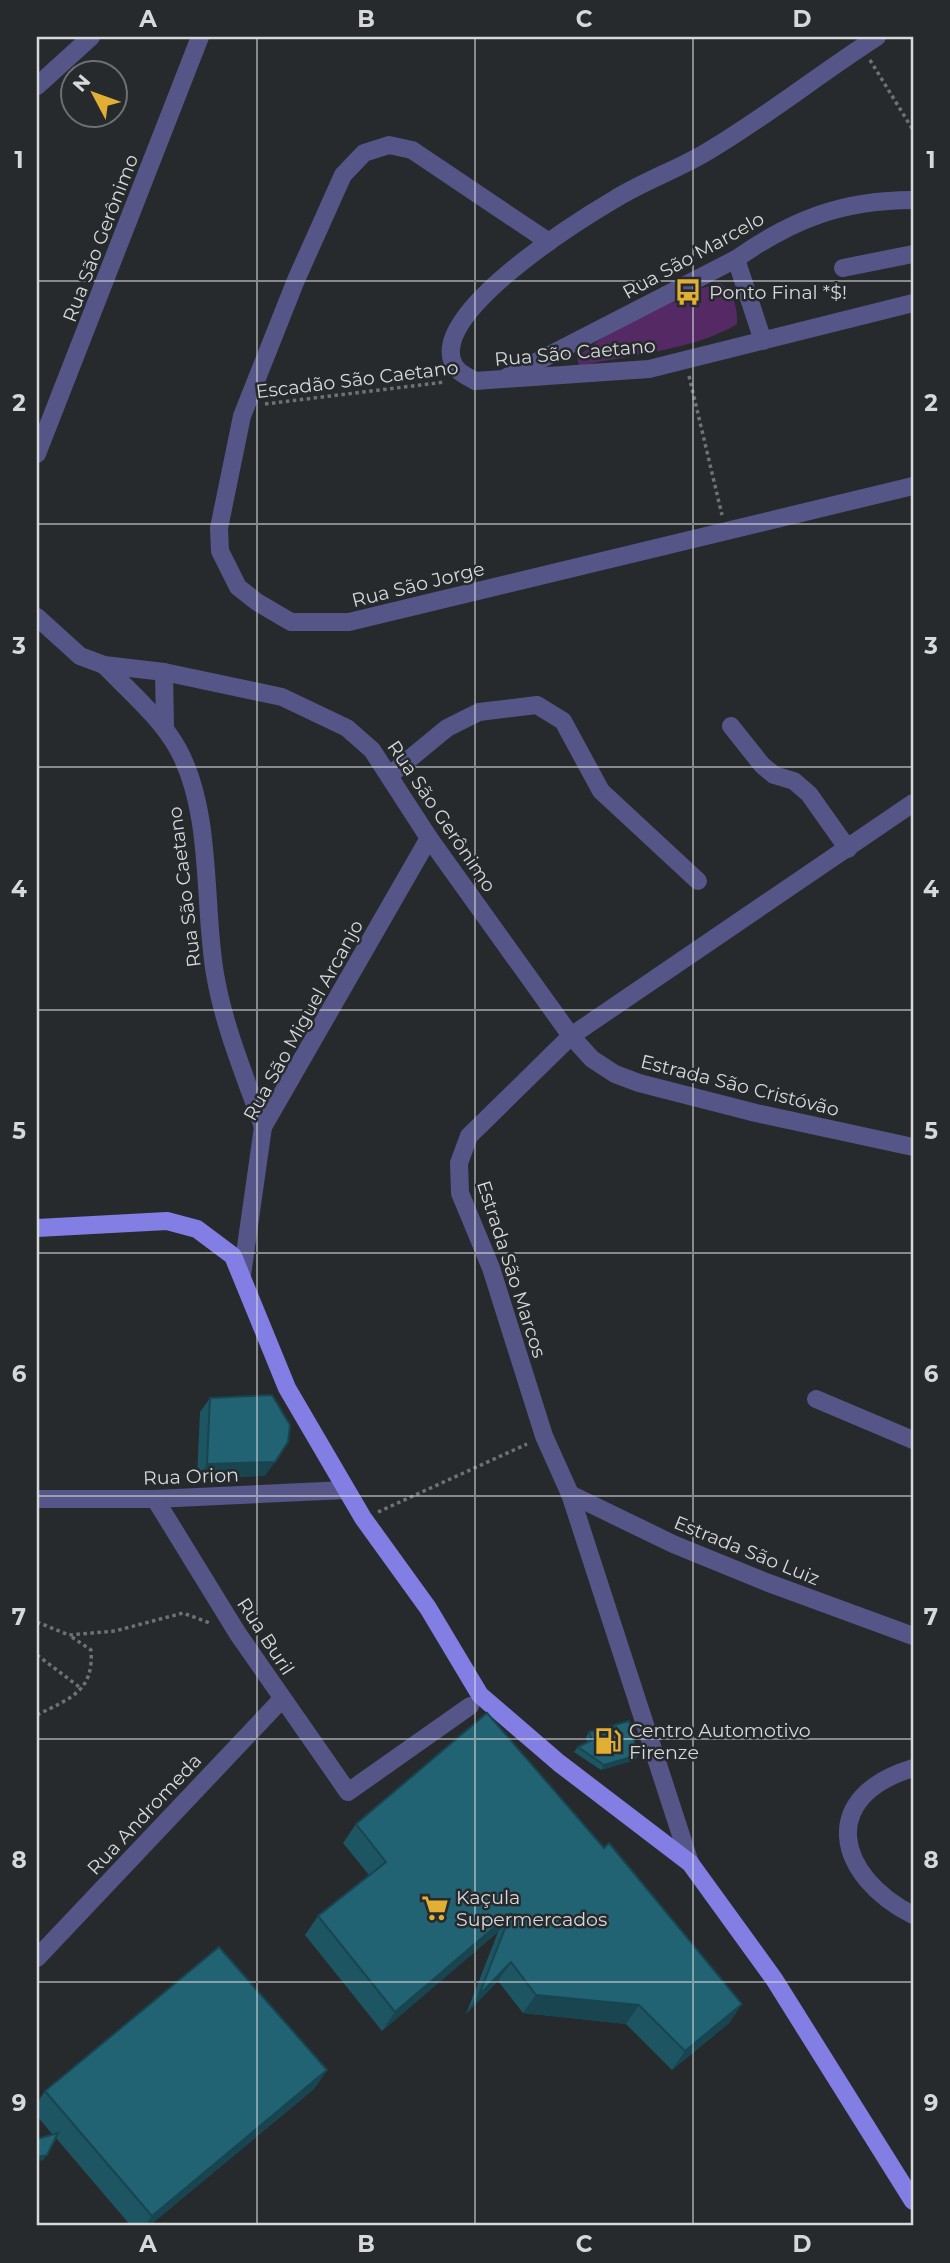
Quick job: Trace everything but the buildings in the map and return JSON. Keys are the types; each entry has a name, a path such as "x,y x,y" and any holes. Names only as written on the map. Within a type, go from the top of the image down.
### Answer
{"main road":[{"path":"37,1228 167,1221 197,1229 233,1256 287,1388 363,1518 428,1608 480,1695 559,1763 691,1863 774,1979 913,2201"}],"street":[{"path":"37,86 91,37"},
{"name":"Rua São Gerônimo","path":"37,454 201,37"},
{"name":"Rua São Caetano","path":"877,37 781,104 704,153 617,197 549,242 509,272 455,330 450,350 457,369 472,379 649,369 913,303"},
{"name":"Rua São Jorge","path":"549,242 412,150 389,145 364,153 343,176 296,280 246,406 219,528 220,551 238,587 291,622 349,622 913,486"},
{"name":"Rua São Marcelo","path":"502,379 736,259 764,239 810,217 844,205 875,200 913,200"},
{"path":"844,268 913,254"},
{"path":"736,259 763,341"},
{"name":"Rua São Gerônimo","path":"37,617 80,656 104,665 164,672 282,697 347,728 372,750 429,838 571,1035"},
{"name":"Rua São Caetano","path":"104,665 165,727 180,752 198,807 215,973 228,1033 263,1127"},
{"path":"164,672 165,727"},
{"path":"390,775 447,728 479,712 537,705 563,721 601,791 698,881"},
{"path":"731,726 762,765 774,775 794,781 808,794 848,849"},
{"name":"Estrada São Marcos","path":"691,1863 570,1494 544,1436 491,1268 460,1194 459,1163 469,1136 571,1035 913,803"},
{"name":"Rua São Miguel Arcanjo","path":"242,1275 263,1127 429,838"},
{"name":"Estrada São Cristóvão","path":"571,1035 592,1059 615,1074 639,1083 770,1116 913,1147"},
{"path":"816,1399 913,1440"},
{"name":"Rua Orion","path":"37,1499 155,1499 346,1490"},
{"name":"Estrada São Luiz","path":"570,1494 673,1544 766,1582 913,1636"},
{"name":"Rua Buril","path":"155,1499 238,1634 348,1793 470,1706"},
{"name":"Rua Andromeda","path":"37,1958 282,1699"},
{"path":"913,1768 872,1788 853,1807 845,1832 857,1868 877,1893 913,1915"}],"path":[{"path":"861,47 913,130"},
{"path":"685,362 726,531"},
{"name":"Escadão São Caetano","path":"246,406 472,379"},
{"path":"363,1518 544,1436"},
{"path":"69,1635 115,1631 183,1613 238,1634"},
{"path":"37,1622 69,1635 90,1650 92,1668 82,1689 37,1715"},
{"path":"37,1655 82,1689"}],"shaded area":[{"path":"720,283 734,301 737,324 720,333 681,346 579,366 577,357 609,333 663,303"}],"place":[{"name":"Ponto Final *$!","path":"688,292"},
{"name":"Centro Automotivo Firenze","path":"608,1741"},
{"name":"Kaçula Supermercados","path":"435,1908"}]}
